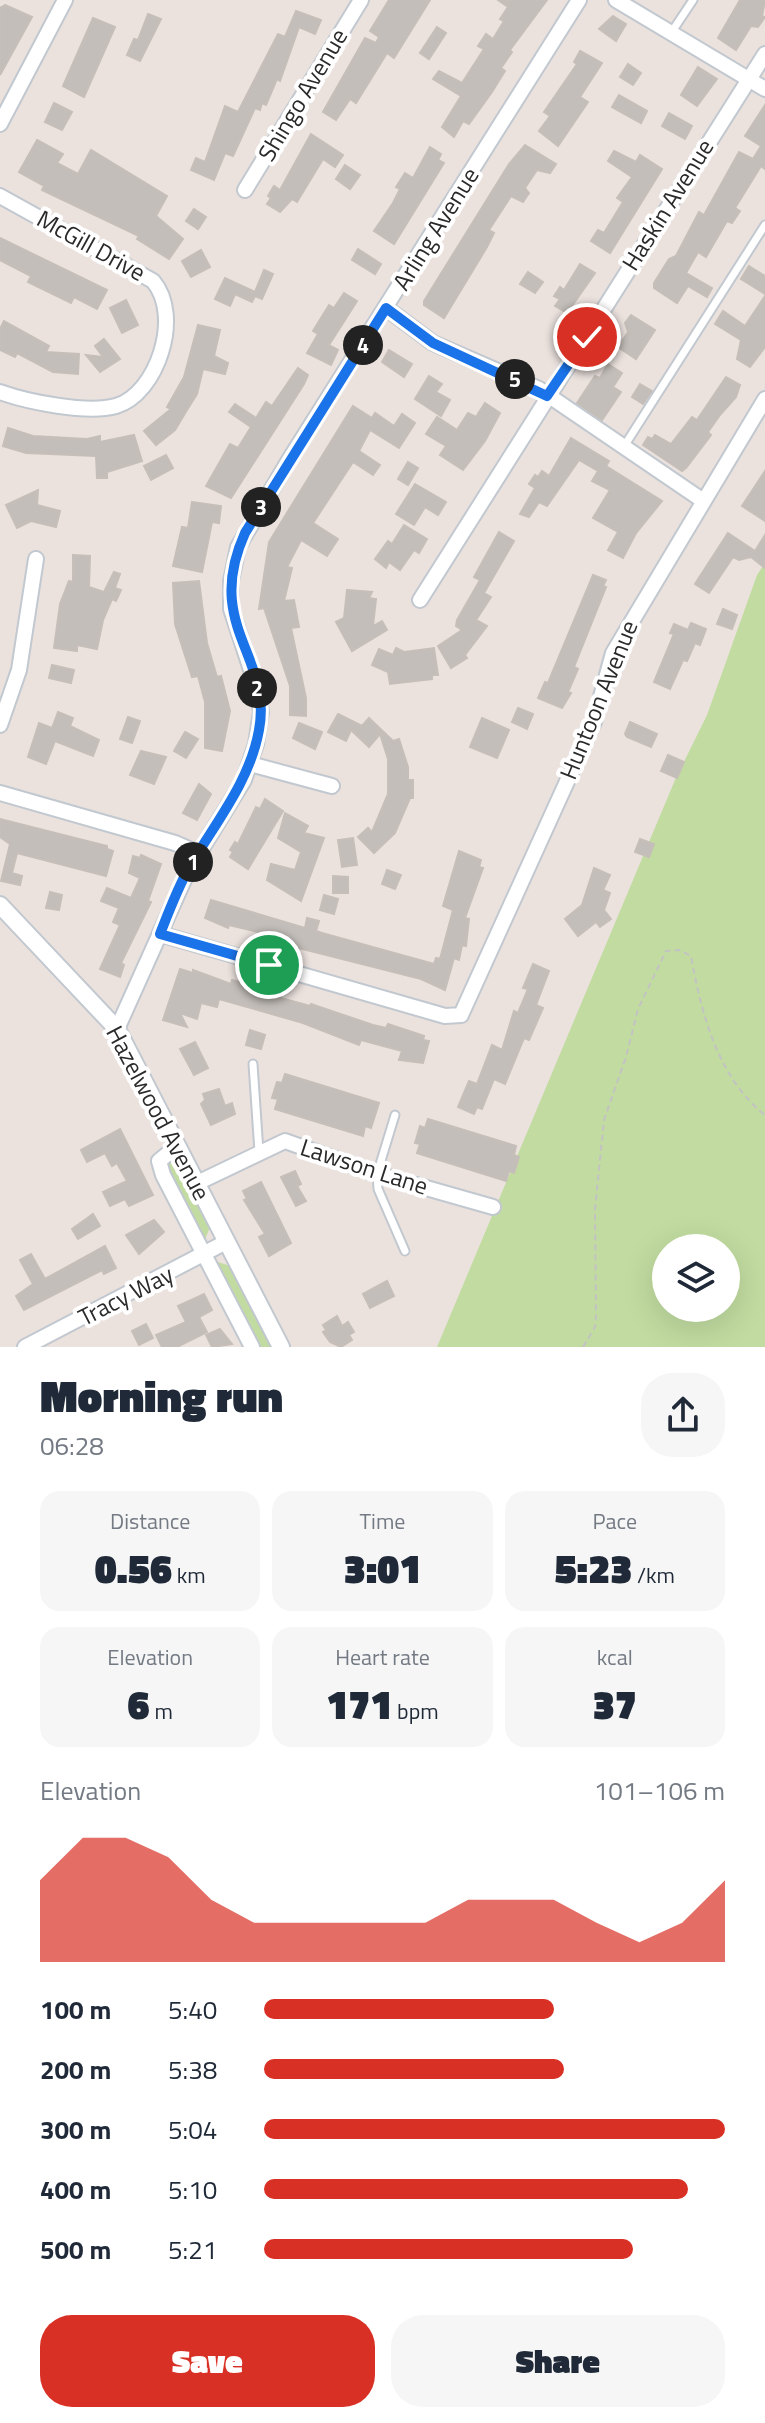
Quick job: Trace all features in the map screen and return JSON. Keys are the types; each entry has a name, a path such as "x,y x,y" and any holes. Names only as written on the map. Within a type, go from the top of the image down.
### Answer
{"street":[{"path":"0,124 65,0"},
{"name":"Shingo Avenue","path":"245,190 361,0"},
{"name":"Arling Avenue","path":"117,1029 198,853 250,764 261,712 258,691 231,609 231,581 238,547 579,0"},
{"path":"616,0 765,89"},
{"name":"Haskin Avenue","path":"420,600 765,54"},
{"name":"McGill Drive","path":"0,196 153,281 164,296 169,313 159,356 137,392 115,406 44,403 0,392"},
{"path":"386,308 433,343 547,396 702,500"},
{"name":"Huntoon Avenue","path":"160,934 445,1016 461,1015 594,722 613,653 765,399"},
{"path":"0,725 19,670 36,559"},
{"path":"250,764 332,786"},
{"path":"0,793 132,830 198,853"},
{"name":"Hazelwood Avenue","path":"0,905 117,1029 281,1347"},
{"name":"Lawson Lane","path":"195,1184 285,1141 377,1174 493,1207"},
{"path":"176,1147 159,1161 161,1171 252,1347"},
{"name":"Tracy Way","path":"25,1347 51,1341 226,1242"}],"lane":[{"path":"671,33 693,0"},
{"path":"623,448 765,225"},
{"path":"253,1064 259,1152"},
{"path":"395,1115 377,1174 378,1189 405,1251"}],"path":[{"path":"583,1347 595,1327 595,1209 604,1120 626,1057 638,1009 666,951 679,950 691,956 700,999 721,1055 734,1082 750,1104 765,1115"}],"green space":[{"path":"765,563 765,1347 437,1347 675,780 707,715 757,575"},
{"path":"172,1159 210,1227 204,1242 165,1165"},
{"path":"218,1262 230,1266 273,1347 255,1347 216,1266"}],"building":[{"path":"389,0 430,0 394,58 387,53 356,103 350,99 336,120 323,112 365,38 376,43 379,37 370,31"},
{"path":"498,0 547,0 510,50 512,52 501,68 505,71 492,92 469,124 463,121 454,137 442,127 461,96 433,79 439,71 462,83 484,49 478,46 486,34 493,39 504,21 500,19 508,7"},
{"path":"740,0 765,0 762,16 765,17 758,27 751,26 736,50 718,38"},
{"path":"5,5 32,17 0,75 0,8"},
{"path":"296,11 321,20 315,34 299,27 280,81 277,79 266,105 262,103 260,110 255,108 233,156 225,153 214,180 191,170 196,158 205,162 225,106 238,112 278,34 285,37"},
{"path":"148,14 161,19 140,61 127,55 134,39 138,40"},
{"path":"613,16 626,24 616,41 599,29"},
{"path":"93,18 115,27 84,97 63,86"},
{"path":"437,27 446,33 429,59 420,53"},
{"path":"580,51 602,63 580,97 588,102 558,146 539,131 550,116 544,112 577,64 574,62"},
{"path":"628,64 641,73 633,85 620,77"},
{"path":"698,67 717,79 697,106 681,95"},
{"path":"619,95 647,111 641,123 612,107"},
{"path":"54,103 72,112 62,130 45,122"},
{"path":"765,105 765,169 761,166 735,208 740,211 732,223 727,221 706,257 698,252 686,273 712,288 707,297 688,286 677,303 654,288 654,283 669,259 676,256 699,212 704,215 739,152 753,159 761,146 745,136"},
{"path":"669,113 692,126 685,139 662,126"},
{"path":"311,134 343,155 335,167 323,159 297,202 292,199 280,212 267,204 271,198 268,196 274,186 280,190"},
{"path":"37,140 63,154 57,163 78,174 91,150 167,196 156,216 183,239 169,259 137,239 139,236 42,190 44,186 19,172"},
{"path":"525,145 556,164 550,173 537,170 525,188 529,193 523,202 511,196 489,230 494,233 487,247 444,318 424,305 424,301 509,164"},
{"path":"430,147 441,154 438,160 444,163 394,244 374,231 393,203 400,189 396,187 405,173 413,178"},
{"path":"614,151 636,162 640,155 662,169 610,253 591,241 598,230 604,233 623,202 617,198 632,177 608,161"},
{"path":"345,165 360,175 350,189 336,179"},
{"path":"194,209 206,217 198,229 186,221"},
{"path":"0,238 107,290 97,309 74,297 71,303 28,282 31,276 0,260"},
{"path":"358,249 381,264 375,274 352,260"},
{"path":"201,250 210,267 191,277 182,261"},
{"path":"580,264 595,273 567,313 555,306 560,299 554,296 560,287 564,290"},
{"path":"749,266 765,276 765,294 741,279"},
{"path":"264,270 273,274 262,299 255,296 252,302 235,294 230,306 215,299 225,278 255,292"},
{"path":"528,272 543,282 535,293 520,284"},
{"path":"344,293 357,301 329,345 338,350 331,365 307,353 318,334 313,331 329,305 334,308"},
{"path":"765,296 765,347 750,367 737,359 741,340 715,324 723,311 745,326"},
{"path":"126,300 138,325 122,333 110,308"},
{"path":"631,315 655,330 636,359 618,347 628,332 625,323"},
{"path":"4,321 49,346 46,352 79,354 78,374 53,372 17,353 15,357 0,350 0,329"},
{"path":"198,325 220,330 214,356 228,363 225,374 203,369 197,394 175,430 156,445 144,431 171,409 167,407 184,377"},
{"path":"104,339 120,359 100,372 86,355 103,357 95,346"},
{"path":"389,350 412,364 404,377 382,362"},
{"path":"608,364 622,373 613,387 621,392 602,420 577,403 595,376 600,378"},
{"path":"298,368 308,375 304,384 231,498 206,486 230,444 238,448 251,427 229,412 235,404 256,418 266,402 272,406"},
{"path":"429,376 442,384 436,392 450,400 441,416 415,399"},
{"path":"726,377 740,385 736,397 708,432 711,435 686,468 682,471 643,445 648,437 652,439 655,435 671,444 692,417 697,420"},
{"path":"640,384 652,391 643,404 632,397"},
{"path":"485,403 500,413 485,441 463,470 440,455 446,446 426,434 437,417 457,430 468,413 476,417"},
{"path":"353,406 372,418 375,413 394,426 402,414 415,423 399,448 370,430 359,451 380,465 373,475 353,462 313,523 338,539 327,556 301,540 287,567 292,568 284,601 294,600 299,627 291,628 306,698 306,716 290,715 290,686 264,608 259,609 269,542"},
{"path":"8,428 33,436 87,439 100,436 100,442 134,435 142,461 107,472 107,478 97,478 96,456 26,453 3,446"},
{"path":"571,438 609,461 606,466 662,501 636,533 623,558 608,550 618,532 593,518 610,490 592,481 598,471 579,460 547,506 539,502 529,517 520,514 535,488 529,484 535,475 538,477 542,471 549,476"},
{"path":"166,455 173,468 151,480 144,466"},
{"path":"408,462 418,468 408,485 398,479"},
{"path":"765,471 765,521 742,506"},
{"path":"415,484 446,502 438,515 425,507 414,525 396,514"},
{"path":"38,490 37,505 60,511 56,527 31,521 17,528 6,505"},
{"path":"192,502 221,506 219,523 212,522 202,572 173,566 182,527 188,528"},
{"path":"404,525 427,539 419,553 414,550 400,570 389,562 386,568 375,559 388,541 392,544"},
{"path":"499,532 514,541 484,593 491,597 476,620 487,626 465,655 467,658 451,668 438,646 462,630 456,626 457,620 480,580 474,577"},
{"path":"728,533 755,551 765,535 765,568 751,557 739,560 733,557 709,593 695,584"},
{"path":"73,555 90,556 89,587 104,592 114,572 120,574 115,588 121,590 116,601 112,599 103,620 97,649 77,645 77,651 54,648 60,604 69,581 73,582"},
{"path":"593,575 606,580 603,586 606,587 574,667 578,669 568,692 571,693 562,708 538,698 545,682 548,683"},
{"path":"199,581 207,643 217,677 221,676 230,711 222,751 205,748 205,702 198,676 192,677 175,624 173,583"},
{"path":"347,590 372,592 369,598 376,599 373,626 382,621 387,630 352,651 336,622 344,618"},
{"path":"723,609 737,615 732,629 717,624"},
{"path":"691,623 706,629 700,645 695,643 687,661 683,660 670,689 654,682 674,634 670,633 674,624 688,630"},
{"path":"396,648 404,652 434,648 438,675 432,675 432,679 390,684 388,672 372,665 379,649 393,655"},
{"path":"52,665 74,670 71,683 49,678"},
{"path":"518,708 533,714 527,729 512,722"},
{"path":"58,712 73,718 70,726 99,740 93,756 55,741 46,764 28,757 39,723 52,728"},
{"path":"338,714 362,726 369,718 393,741 399,739 408,767 408,780 413,780 413,798 410,798 395,833 374,853 358,837 368,828 372,832 388,794 388,759 380,734 369,747 351,730 346,741 328,732"},
{"path":"128,717 140,721 132,743 120,739"},
{"path":"482,718 509,730 497,758 470,747"},
{"path":"630,722 657,734 651,747 627,737 625,734"},
{"path":"299,723 322,732 315,749 293,738"},
{"path":"185,732 198,739 186,758 174,751"},
{"path":"141,751 166,757 154,784 130,775"},
{"path":"668,755 684,762 677,778 661,771"},
{"path":"199,784 211,794 197,820 183,813"},
{"path":"265,799 283,811 248,869 230,857 233,852 230,850 235,842 238,844 256,807 260,809"},
{"path":"285,813 308,826 304,833 324,838 301,901 267,880 271,864 295,870 301,852 278,838"},
{"path":"0,819 107,846 113,851 106,876 17,853 12,873 22,876 20,885 1,881 10,844 0,837"},
{"path":"353,838 357,865 342,867 338,840"},
{"path":"640,839 654,844 649,857 635,852"},
{"path":"459,851 481,860 479,867 483,868 465,918 469,919 466,946 462,945 459,960 454,958 445,990 421,979 283,944 258,932 229,925 228,928 205,918 211,900 305,928 307,918 319,921 316,931 434,964 436,958 440,959 453,910 443,906"},
{"path":"141,855 161,864 148,901 151,902 121,963 124,965 120,977 100,969 120,925 113,922 119,908 101,901 107,888 131,898 140,878 129,873 133,856 140,858"},
{"path":"594,868 610,875 603,890 610,893 604,910 611,919 600,927 596,922 578,936 565,919 582,905"},
{"path":"387,870 401,875 395,889 382,884"},
{"path":"333,876 348,877 348,893 333,893"},
{"path":"50,892 62,895 59,910 46,908"},
{"path":"324,895 338,899 334,914 320,910"},
{"path":"533,964 549,971 536,1005 543,1008 529,1040 524,1038 505,1084 494,1079 482,1109 477,1107 474,1114 458,1107 469,1081 477,1084 492,1045 502,1050 514,1011 518,1013 528,989 523,988"},
{"path":"180,969 193,973 193,970 231,984 232,980 243,983 242,987 281,995 281,998 311,1004 373,1025 386,1028 388,1024 424,1036 423,1040 429,1041 423,1063 399,1060 402,1051 361,1040 359,1045 303,1023 219,999 217,1007 201,1003 197,1019 180,1013 187,1027 163,1020"},
{"path":"250,1030 265,1035 261,1049 246,1045"},
{"path":"195,1042 208,1068 194,1075 180,1049"},
{"path":"285,1074 379,1103 371,1128 365,1126 363,1136 275,1109 278,1099 272,1098 277,1082 282,1083"},
{"path":"219,1089 225,1106 232,1103 235,1114 211,1125 201,1104 205,1100 203,1094"},
{"path":"428,1119 516,1146 514,1155 519,1157 514,1173 509,1171 506,1181 417,1153 420,1144 415,1143 420,1126 425,1128"},
{"path":"120,1129 153,1195 129,1206 125,1199 110,1206 103,1192 127,1181 117,1163 112,1166 105,1153 87,1162 81,1150"},
{"path":"295,1171 301,1184 297,1186 306,1201 296,1206 281,1177"},
{"path":"261,1182 291,1243 269,1256 259,1237 265,1234 244,1200 247,1199 243,1191"},
{"path":"93,1214 100,1226 78,1239 72,1229"},
{"path":"154,1220 164,1232 139,1254 126,1235"},
{"path":"105,1246 116,1268 104,1274 102,1270 24,1310 16,1296 33,1284 20,1260 31,1254 45,1279"},
{"path":"387,1281 394,1296 370,1308 363,1294"},
{"path":"204,1294 212,1310 199,1317 207,1332 177,1347 162,1347 156,1335 186,1322 178,1306"},
{"path":"337,1316 342,1326 348,1322 354,1332 349,1335 352,1340 341,1347 330,1342 323,1332 326,1330 323,1325"},
{"path":"146,1324 153,1338 139,1345 132,1331"},
{"path":"220,1329 232,1344 212,1347 206,1335"}],"route":[{"path":"269,965 160,934 188,871 244,780 260,727 258,691 231,609 233,566 245,533 386,308 433,343 539,389 547,396 587,337"}]}
